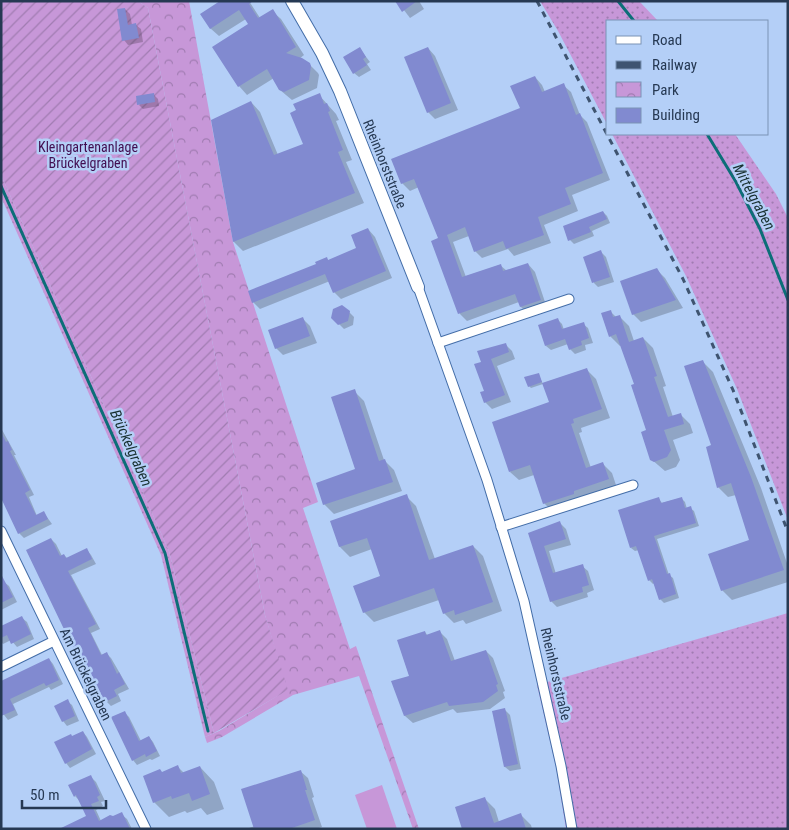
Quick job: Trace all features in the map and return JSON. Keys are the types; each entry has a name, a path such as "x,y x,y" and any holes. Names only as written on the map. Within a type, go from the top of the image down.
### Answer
{"street":[{"name":"Rheinhorststraße","path":"292,1 322,53 340,91 418,287 480,461 530,626 561,766 572,829"},
{"path":"438,343 569,299"},
{"path":"501,527 633,485"},
{"name":"Am Brückelgraben","path":"1,532 146,829"},
{"path":"1,667 54,641"}],"green space":[{"name":"Kleingartenanlage Brückelgraben","path":"1,1 138,1 148,8 265,615 288,690 214,733 169,551 1,175"},
{"path":"138,1 189,1 233,242 318,502 303,508 350,649 356,646 419,829 413,829 359,676 293,695 222,737 207,743 205,737 219,731 287,690 265,615 148,8"},
{"path":"540,1 639,1 657,20 606,20 606,122"},
{"path":"613,135 736,135 776,194 788,218 788,520 737,389 686,276"},
{"path":"1,175 169,551 214,733 205,737 161,555 1,197"},
{"path":"788,613 788,829 566,829 556,767 537,685"},
{"path":"382,785 397,829 367,829 355,795"}],"building":[{"path":"220,1 253,1 249,4 258,18 273,9 296,47 286,53 302,58 310,63 309,80 284,92 279,90 267,69 238,87 212,47 248,24 239,10 210,29 200,14"},
{"path":"395,1 417,1 402,12"},
{"path":"125,8 128,25 136,23 139,38 122,41 117,9"},
{"path":"360,47 366,57 363,59 367,65 353,74 343,57"},
{"path":"428,47 451,103 427,113 404,57"},
{"path":"535,76 542,92 564,83 576,115 580,113 603,173 565,188 571,204 538,217 544,235 506,249 503,241 474,252 465,227 447,235 462,277 501,264 503,271 528,263 541,300 520,307 515,294 458,314 431,241 438,238 414,179 401,184 391,159 520,108 510,86"},
{"path":"154,93 155,102 137,105 136,96"},
{"path":"320,93 324,104 327,103 330,111 328,112 343,150 338,152 355,193 233,242 211,120 251,101 274,155 303,144 290,113 296,110 293,104"},
{"path":"603,211 607,219 589,227 591,232 568,241 563,226"},
{"path":"368,228 386,271 333,293 325,274 252,303 248,291 316,264 315,262 327,257 328,260 356,248 351,235"},
{"path":"601,250 610,277 592,283 583,257"},
{"path":"657,268 676,300 632,315 620,281"},
{"path":"342,305 350,311 348,321 338,325 331,318 333,309"},
{"path":"611,310 613,317 620,315 629,342 643,337 657,376 654,377 668,417 681,413 684,424 664,430 671,450 667,457 654,462 650,460 641,432 646,430 631,385 634,384 616,334 609,337 601,313"},
{"path":"303,317 310,336 275,349 268,330"},
{"path":"558,318 562,329 584,322 589,338 581,341 582,345 569,350 565,339 545,346 538,325"},
{"path":"506,343 509,352 491,359 505,395 484,403 480,392 484,391 474,364 481,362 477,351"},
{"path":"703,360 751,477 784,570 721,591 708,554 749,540 731,483 717,488 706,447 711,445 684,366"},
{"path":"587,368 602,409 573,419 574,423 571,424 586,468 603,462 609,479 574,491 574,494 543,504 530,465 509,472 492,422 549,402 542,383"},
{"path":"539,373 542,382 528,387 524,377"},
{"path":"355,389 379,461 385,459 393,482 323,505 316,483 355,469 331,397"},
{"path":"1,432 6,442 8,441 12,450 10,451 30,490 25,493 36,515 44,511 48,519 18,534 1,498"},
{"path":"407,494 429,560 473,545 493,602 455,615 454,610 443,614 434,588 363,613 353,586 380,576 367,538 339,547 330,521"},
{"path":"659,497 661,503 682,497 685,508 691,506 696,523 654,536 667,574 670,573 676,594 659,600 652,579 648,581 636,546 630,548 618,510"},
{"path":"560,521 566,539 544,546 553,573 583,564 589,585 582,587 583,592 550,602 528,533"},
{"path":"51,538 60,556 64,554 66,558 87,548 92,559 68,571 96,624 88,628 101,655 107,652 117,674 119,672 125,684 114,690 117,696 105,702 102,696 97,698 26,550"},
{"path":"1,574 13,597 1,603"},
{"path":"22,616 31,634 11,644 7,635 1,638 1,626"},
{"path":"440,630 451,661 486,650 498,684 496,685 498,691 483,702 449,706 447,702 404,716 391,681 409,676 397,640 425,631 426,635"},
{"path":"49,658 59,680 46,686 44,683 10,699 15,710 1,716 1,681"},
{"path":"68,699 75,716 62,722 54,706"},
{"path":"505,708 518,764 504,767 492,711"},
{"path":"125,711 139,741 149,736 157,751 146,757 145,754 132,761 111,717"},
{"path":"83,731 92,749 65,764 54,742"},
{"path":"178,765 181,773 200,766 210,794 192,801 189,793 172,799 171,796 153,803 143,776 160,769 162,772"},
{"path":"301,770 307,790 305,790 315,820 289,829 254,829 241,789"},
{"path":"91,775 100,795 97,797 99,801 91,804 99,821 110,815 113,816 122,812 130,829 59,829 86,816 76,795 74,797 68,785"},
{"path":"485,797 494,823 521,813 526,829 462,829 455,807"}],"waterway":[{"name":"Mittelgraben","path":"618,1 633,20"},
{"name":"Mittelgraben","path":"708,135 736,182 760,229 788,300"},
{"name":"Brückelgraben","path":"1,186 165,553 208,731"}],"railway":[{"path":"537,1 606,132"},
{"path":"607,135 683,279 733,390 788,532"}]}
